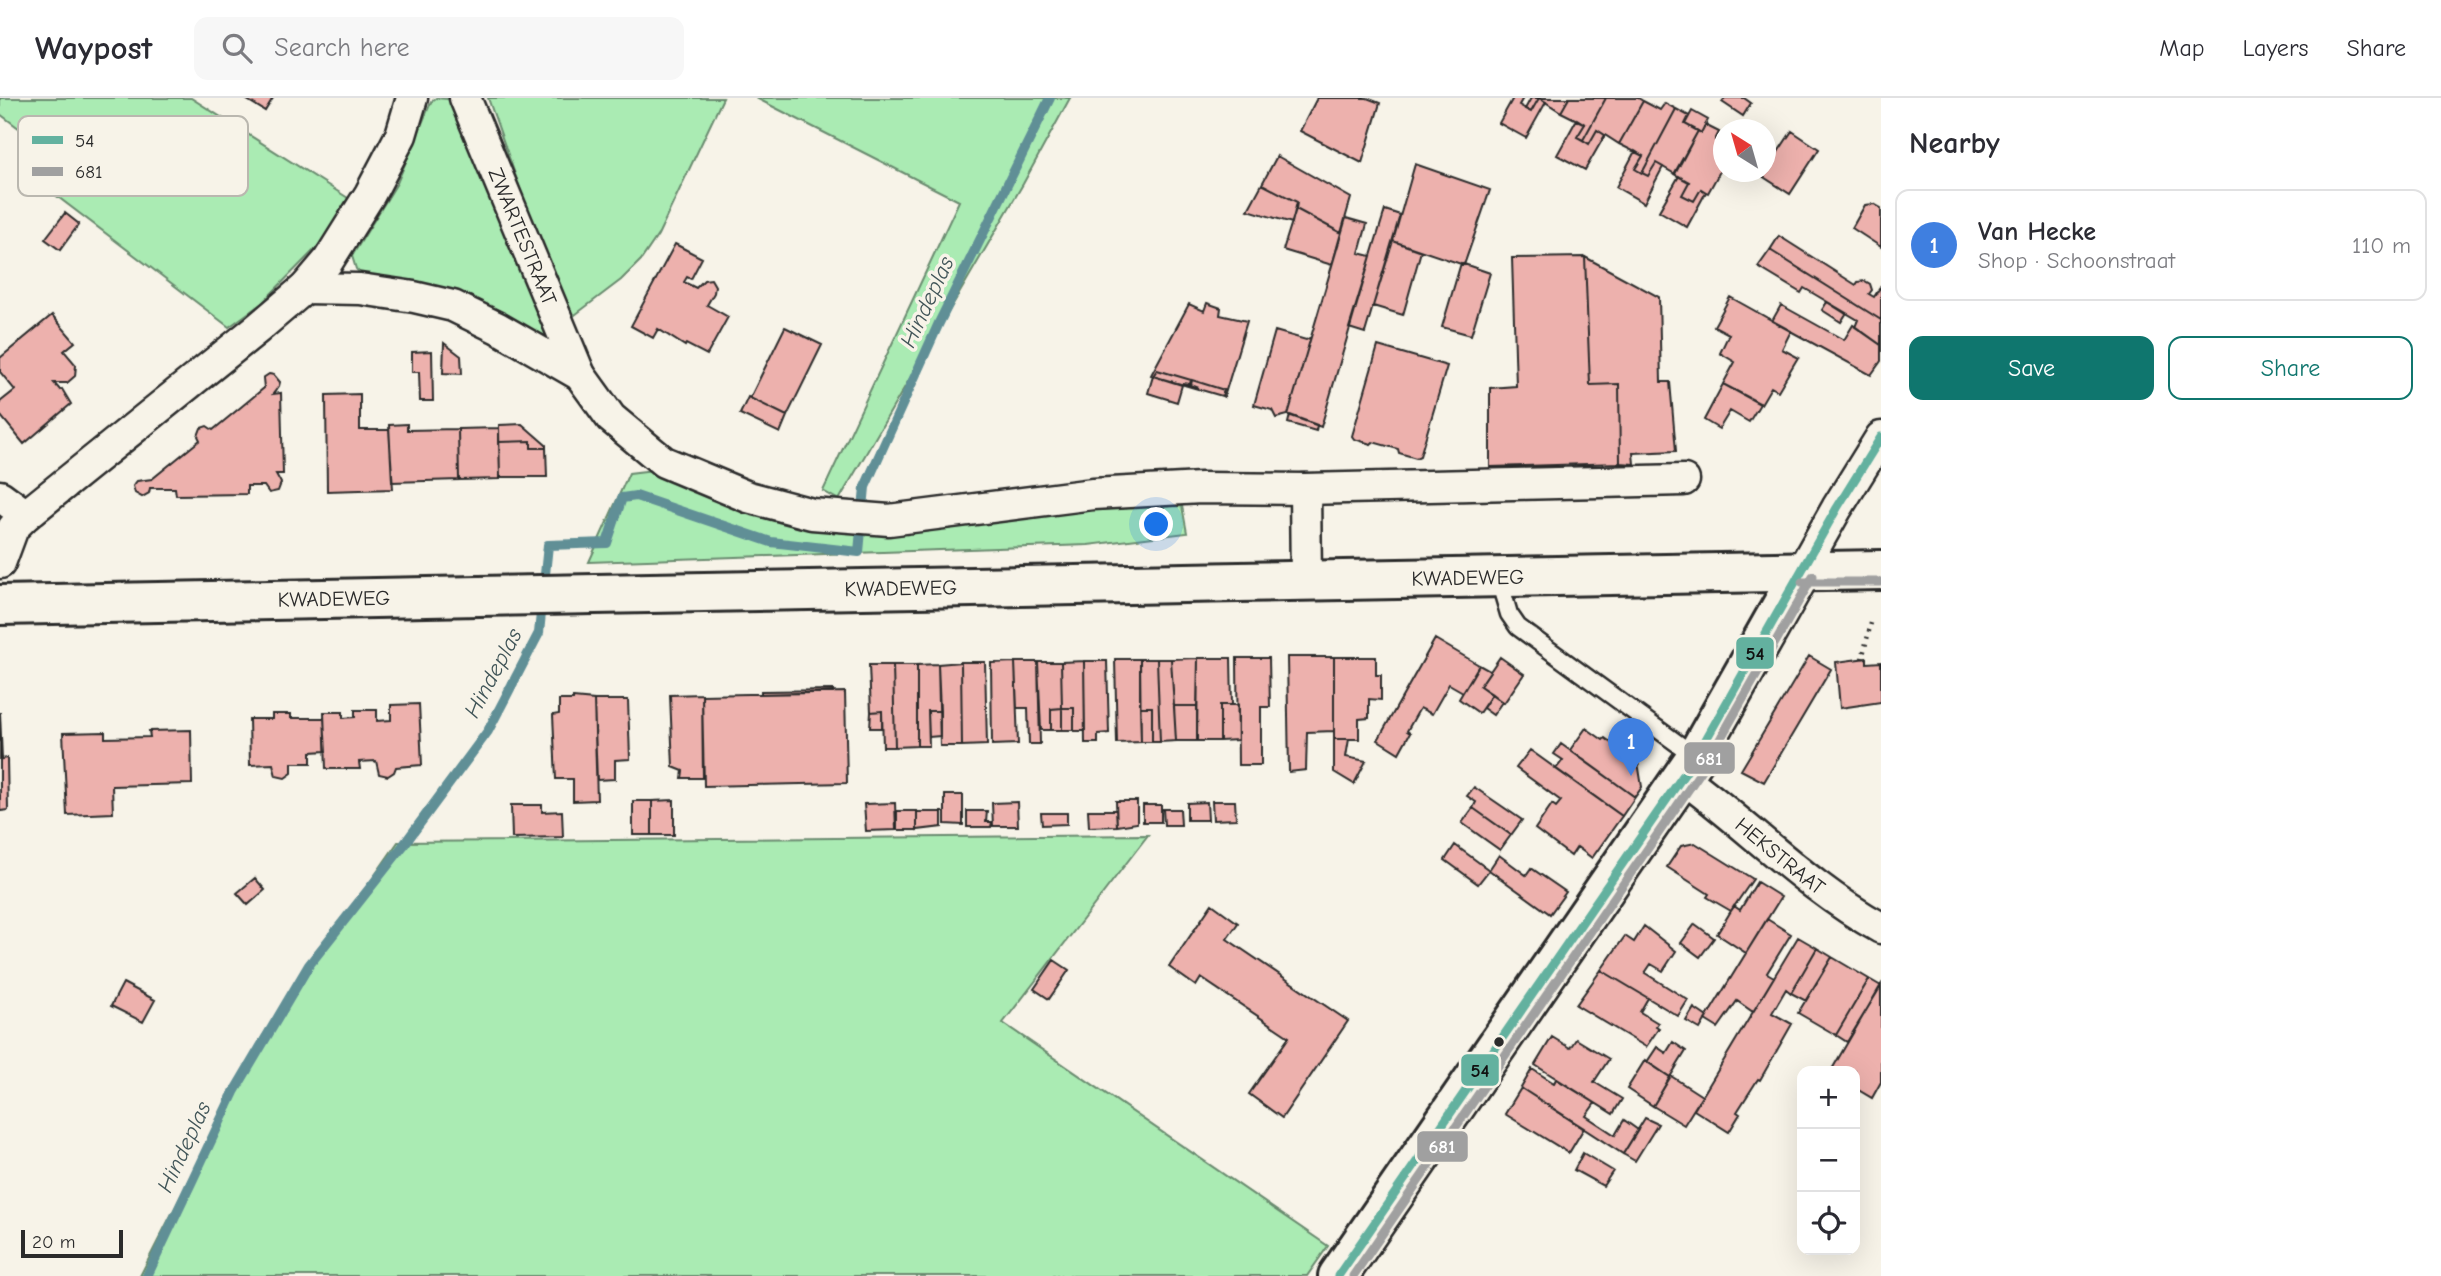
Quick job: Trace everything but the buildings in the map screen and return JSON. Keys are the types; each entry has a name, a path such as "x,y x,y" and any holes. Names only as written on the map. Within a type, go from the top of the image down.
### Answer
{"main road":[{"path":"1338,1276 1689,767 1802,570"},
{"name":"KWADEWEG","path":"0,605 1881,570"}],"street":[{"path":"0,563 13,528 26,515 258,328 304,288 328,261 370,194 401,135 412,98"},
{"name":"ZWARTESTRAAT","path":"465,98 580,374"},
{"path":"304,288 360,289 453,306 580,374 611,418 664,463 748,497 812,514 889,520 1093,494 1201,488 1304,489 1684,481"},
{"path":"1802,570 1837,508 1880,443"},
{"path":"1304,489 1306,581"},
{"path":"0,496 26,515"},
{"name":"KWADEWEG","path":"0,585 0,605"},
{"name":"HEKSTRAAT","path":"1689,767 1726,809 1829,895 1881,928"}],"lane":[{"path":"1498,577 1509,614 1518,627 1689,767"}],"path":[{"path":"1862,659 1872,619"}],"green space":[{"path":"0,98 191,98 219,116 18,116 18,128 0,114"},
{"path":"436,98 448,99 460,113 551,334 540,337 364,277 356,269 352,256 397,183 431,102"},
{"path":"488,98 723,98 658,235 641,260 621,280 567,321"},
{"path":"756,98 1070,98 839,500 823,491 959,201"},
{"path":"248,134 348,198 327,237 262,303 229,327 57,196 248,196"},
{"path":"662,469 781,518 1182,506 1187,533 1088,545 589,562 629,473"},
{"path":"1148,835 1003,1023 1328,1246 1307,1276 140,1276 262,1037 398,842"}],"waterway":[{"name":"Hindeplas","path":"147,1276 234,1092 309,965 403,846 488,731 539,633 548,545 607,543 622,498 636,496 771,542 859,552 865,487 939,323 1050,98"}],"transit line":[{"name":"54","path":"1338,1276 1696,757 1837,508 1881,437"},
{"name":"681","path":"1353,1276 1706,764 1813,576"},
{"name":"681","path":"1802,582 1881,582"}],"place":[{"name":"Van Hecke","path":"1631,776"}]}
